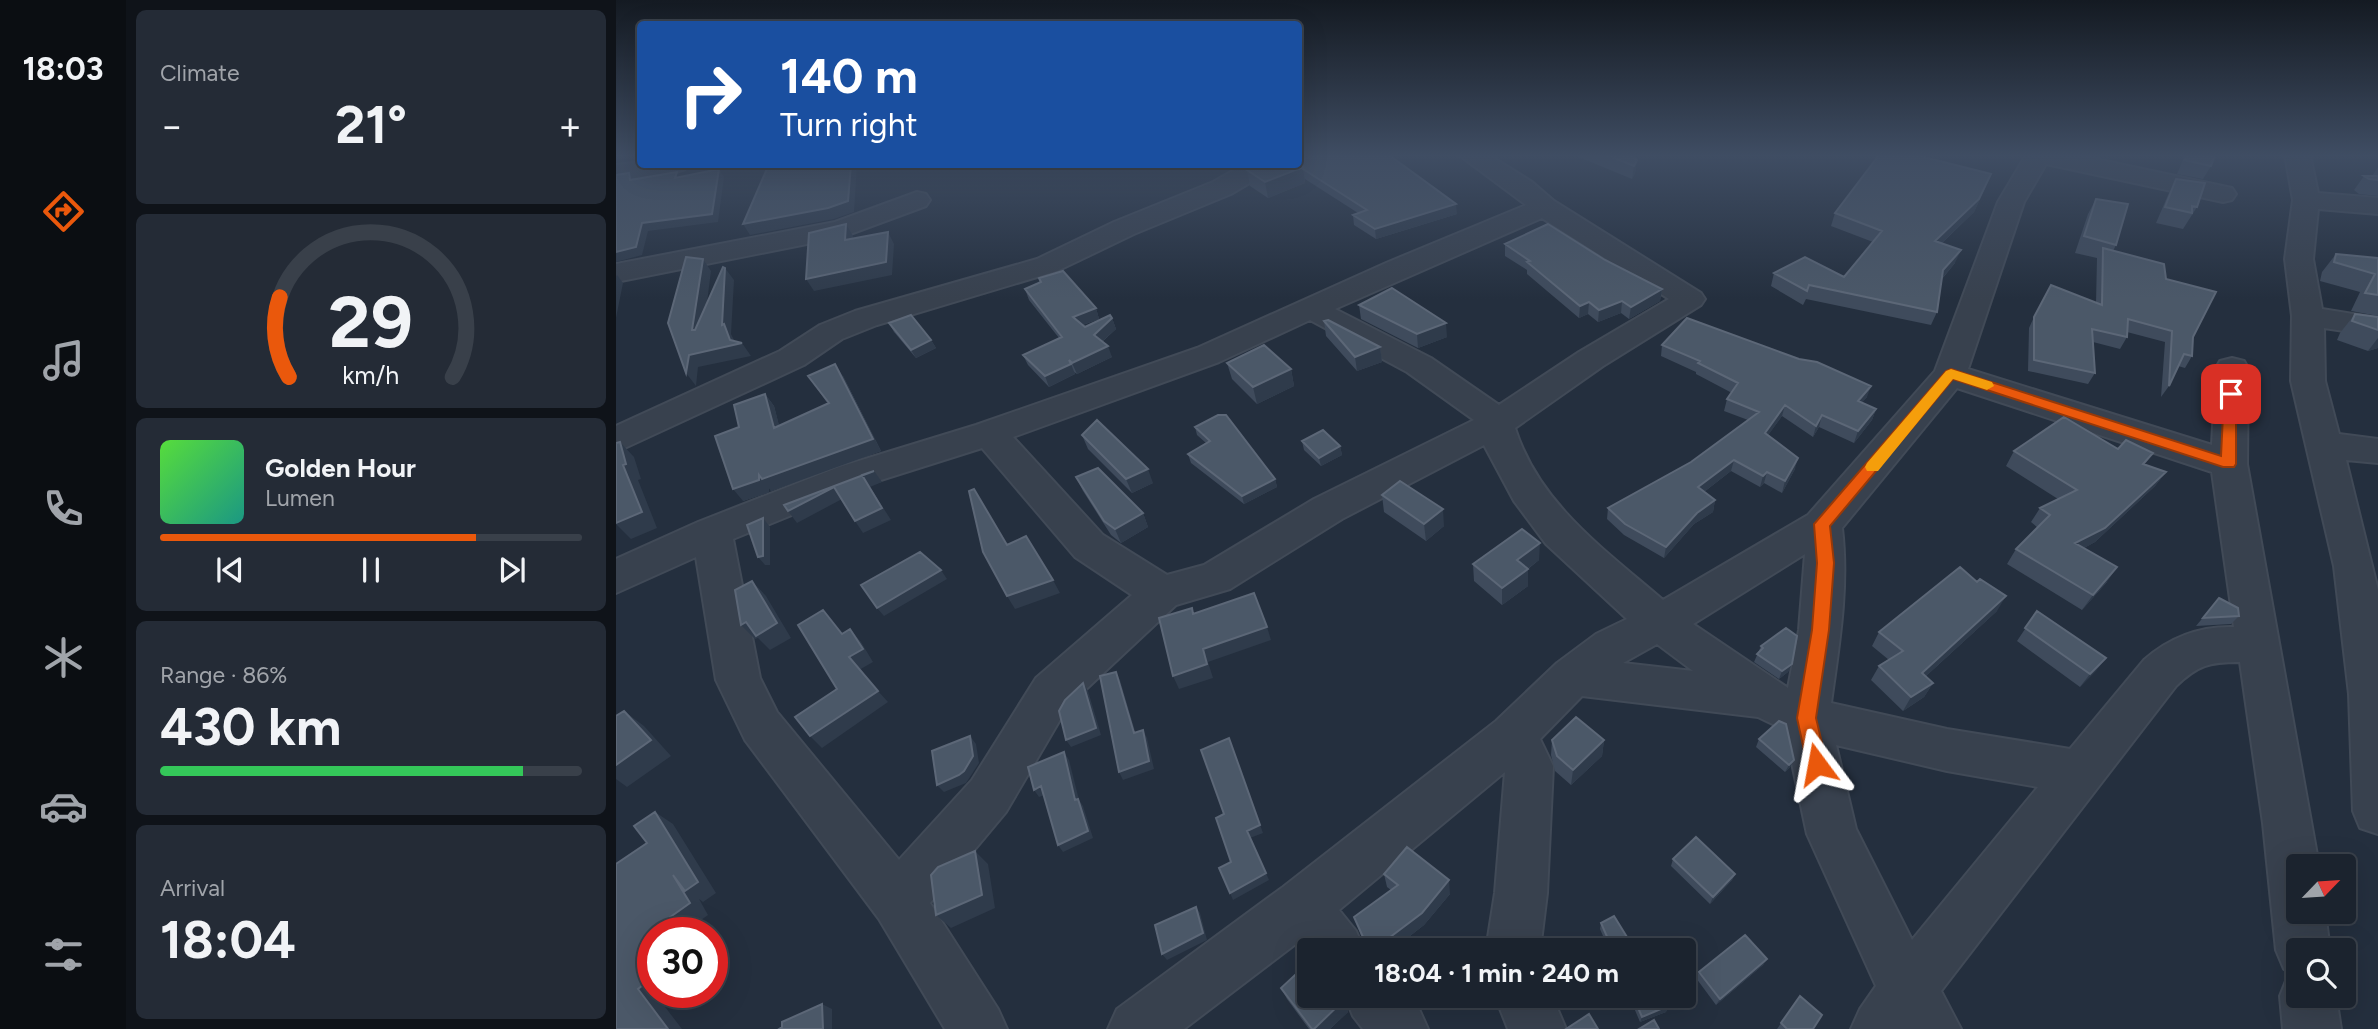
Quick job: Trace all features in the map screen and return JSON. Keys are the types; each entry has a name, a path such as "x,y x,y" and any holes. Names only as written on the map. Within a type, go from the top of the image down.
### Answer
{"street":[{"path":"616,273 842,229 909,203"},
{"path":"616,440 792,358 831,332 866,318 1047,265 1124,228 1185,203"},
{"path":"898,900 989,796 1052,692 1162,593 1216,578 1328,509 1496,424 1591,359 1690,299 1540,203"},
{"path":"1137,1029 1302,906 1513,736 1573,676 1611,647 1660,622 1822,524 1951,374 2011,203"},
{"path":"2306,203 2312,260 2308,316 2308,381 2366,569 2375,695 2378,811"},
{"path":"2349,203 2378,205"},
{"path":"616,577 712,532 852,476 989,433 1208,355 1396,269 1544,207"},
{"path":"1312,309 1419,365 1483,408 1496,424 1505,454 1527,491 1560,534 1660,622 1763,698 1806,718 1947,750 2081,773"},
{"path":"2308,316 2378,327"},
{"path":"2232,368 2229,464 2292,854"},
{"path":"1951,374 2229,464"},
{"path":"989,433 1089,546 1162,593"},
{"path":"2326,445 2378,452"},
{"path":"1822,524 1826,563 1821,630 1806,718 1832,834 1906,1016"},
{"path":"712,532 738,680 761,726 898,900 978,1029"},
{"path":"1906,1016 2081,773 2160,673 2177,656 2205,646 2258,645"},
{"path":"1573,676 1763,698"},
{"path":"1513,736 1529,766 1521,892 1515,938"},
{"path":"1302,906 1327,938"},
{"path":"1382,1008 1399,1029"},
{"path":"1528,1008 1537,1029"},
{"path":"2309,1008 2312,1029"}],"building":[{"path":"616,203 714,203 712,214 642,223 636,247 616,252"},
{"path":"752,203 842,203 828,208 743,224"},
{"path":"1356,203 1456,204 1375,229 1353,215 1367,210"},
{"path":"1843,203 1975,203 1935,241 1961,250 1943,270 1937,312 1809,285 1807,291 1774,273 1805,257 1844,277 1882,231 1835,213"},
{"path":"2095,203 2128,204 2116,245 2084,236"},
{"path":"2167,203 2198,203 2197,207 2192,206 2192,213 2165,207"},
{"path":"846,224 845,240 888,232 886,262 806,279 809,233"},
{"path":"1548,224 1605,260 1662,289 1631,307 1622,301 1599,310 1589,302 1580,306 1527,262 1530,261 1505,244"},
{"path":"2103,248 2164,264 2166,279 2216,292 2193,337 2192,356 2184,354 2169,386 2172,331 2128,319 2127,337 2092,329 2095,373 2034,360 2034,317 2051,285 2102,305"},
{"path":"2336,254 2378,258 2378,295 2365,293 2375,274 2334,262"},
{"path":"686,257 703,259 692,330 695,330 723,267 722,325 724,324 730,340 742,343 689,355 686,373 668,323"},
{"path":"1063,271 1096,308 1073,317 1085,327 1110,315 1112,318 1094,335 1108,346 1072,363 1069,360 1071,364 1045,376 1023,355 1062,337 1025,289 1041,282 1039,278"},
{"path":"1392,288 1446,323 1417,334 1359,305"},
{"path":"2355,314 2378,317 2378,330 2352,321"},
{"path":"911,315 931,340 911,350 889,323"},
{"path":"1687,318 1799,359 1817,362 1871,386 1858,401 1876,409 1858,431 1822,415 1816,426 1785,405 1765,433 1798,458 1785,481 1767,472 1763,476 1734,460 1698,487 1715,500 1697,513 1666,547 1625,524 1608,508 1691,462 1759,412 1727,399 1738,383 1698,363 1700,361 1662,345"},
{"path":"1328,320 1380,347 1355,357 1324,321"},
{"path":"1264,345 1291,369 1253,387 1227,363"},
{"path":"835,364 873,439 762,479 759,475 759,480 733,489 715,436 739,427 734,405 765,394 774,428 829,403 808,376"},
{"path":"1218,415 1226,415 1275,479 1242,496 1188,454 1210,441 1195,427"},
{"path":"2064,417 2118,449 2126,440 2153,453 2143,464 2166,472 2105,528 2075,543 2117,567 2093,595 2016,549 2050,515 2040,508 2077,490 2014,451"},
{"path":"1097,420 1148,469 1126,479 1082,435"},
{"path":"1323,430 1340,446 1319,458 1302,441"},
{"path":"620,442 626,464 623,465 642,512 616,523 616,443"},
{"path":"1098,468 1143,513 1115,529 1104,521 1076,477"},
{"path":"862,475 882,508 855,521 834,487 788,511 784,505"},
{"path":"1400,481 1443,509 1424,524 1382,495"},
{"path":"974,489 1007,545 1026,536 1053,580 1007,596 983,552 969,491"},
{"path":"763,518 763,556 758,557 747,525"},
{"path":"1522,529 1540,543 1517,560 1528,569 1502,588 1473,564"},
{"path":"920,552 941,570 877,608 861,585"},
{"path":"1960,567 1977,582 1980,579 2006,596 1922,673 1933,683 1911,697 1879,666 1903,651 1879,632"},
{"path":"752,581 777,623 756,636 746,622 741,625 735,590"},
{"path":"1254,593 1267,627 1203,649 1207,664 1173,676 1159,618 1192,608 1193,614"},
{"path":"2219,598 2238,608 2239,616 2203,618"},
{"path":"823,610 842,634 850,629 863,649 849,657 878,691 810,736 795,717 837,689 798,625"},
{"path":"2037,611 2106,658 2090,674 2025,628"},
{"path":"1786,628 1797,636 1792,664 1782,671 1757,654 1763,648 1761,646"},
{"path":"1116,672 1134,733 1143,730 1149,761 1119,772 1100,676"},
{"path":"1083,683 1096,728 1066,740 1059,711 1065,700"},
{"path":"624,711 651,740 616,765 616,716"},
{"path":"1576,717 1604,740 1573,770 1557,756 1552,740"},
{"path":"1779,721 1786,724 1794,760 1789,765 1759,739"},
{"path":"970,736 973,756 964,771 937,785 932,751"},
{"path":"1229,738 1260,825 1247,831 1266,873 1230,893 1219,868 1231,862 1216,818 1224,814 1201,750"},
{"path":"1064,752 1075,800 1078,799 1088,831 1058,845 1041,786 1034,790 1028,767"},
{"path":"655,812 698,882 685,891 673,875 690,903 670,917 637,917 637,1008 652,1008 668,1029 616,1029 616,864 647,843 634,826"},
{"path":"1696,837 1735,874 1713,897 1673,859"},
{"path":"1407,847 1449,880 1422,913 1389,938 1362,938 1354,917 1398,885 1384,874"},
{"path":"975,851 982,895 936,915 931,875 938,867"},
{"path":"1196,907 1203,933 1162,954 1155,925"},
{"path":"1614,916 1628,938 1608,938 1601,923"},
{"path":"1745,935 1767,959 1720,999 1699,972"},
{"path":"1297,973 1297,1008 1336,1008 1312,1029 1281,988"},
{"path":"1800,996 1822,1015 1813,1029 1787,1029 1781,1023"},
{"path":"822,1004 823,1029 779,1029 782,1022"},
{"path":"1638,1008 1663,1008 1642,1017"},
{"path":"1589,1014 1598,1029 1566,1029"},
{"path":"1654,1020 1659,1029 1639,1029"}],"slow traffic":[{"path":"1872,467 1951,374 1987,386"}],"route":[{"path":"1817,764 1806,718 1821,630 1826,563 1822,524 1951,374 2229,464 2231,394"}]}
